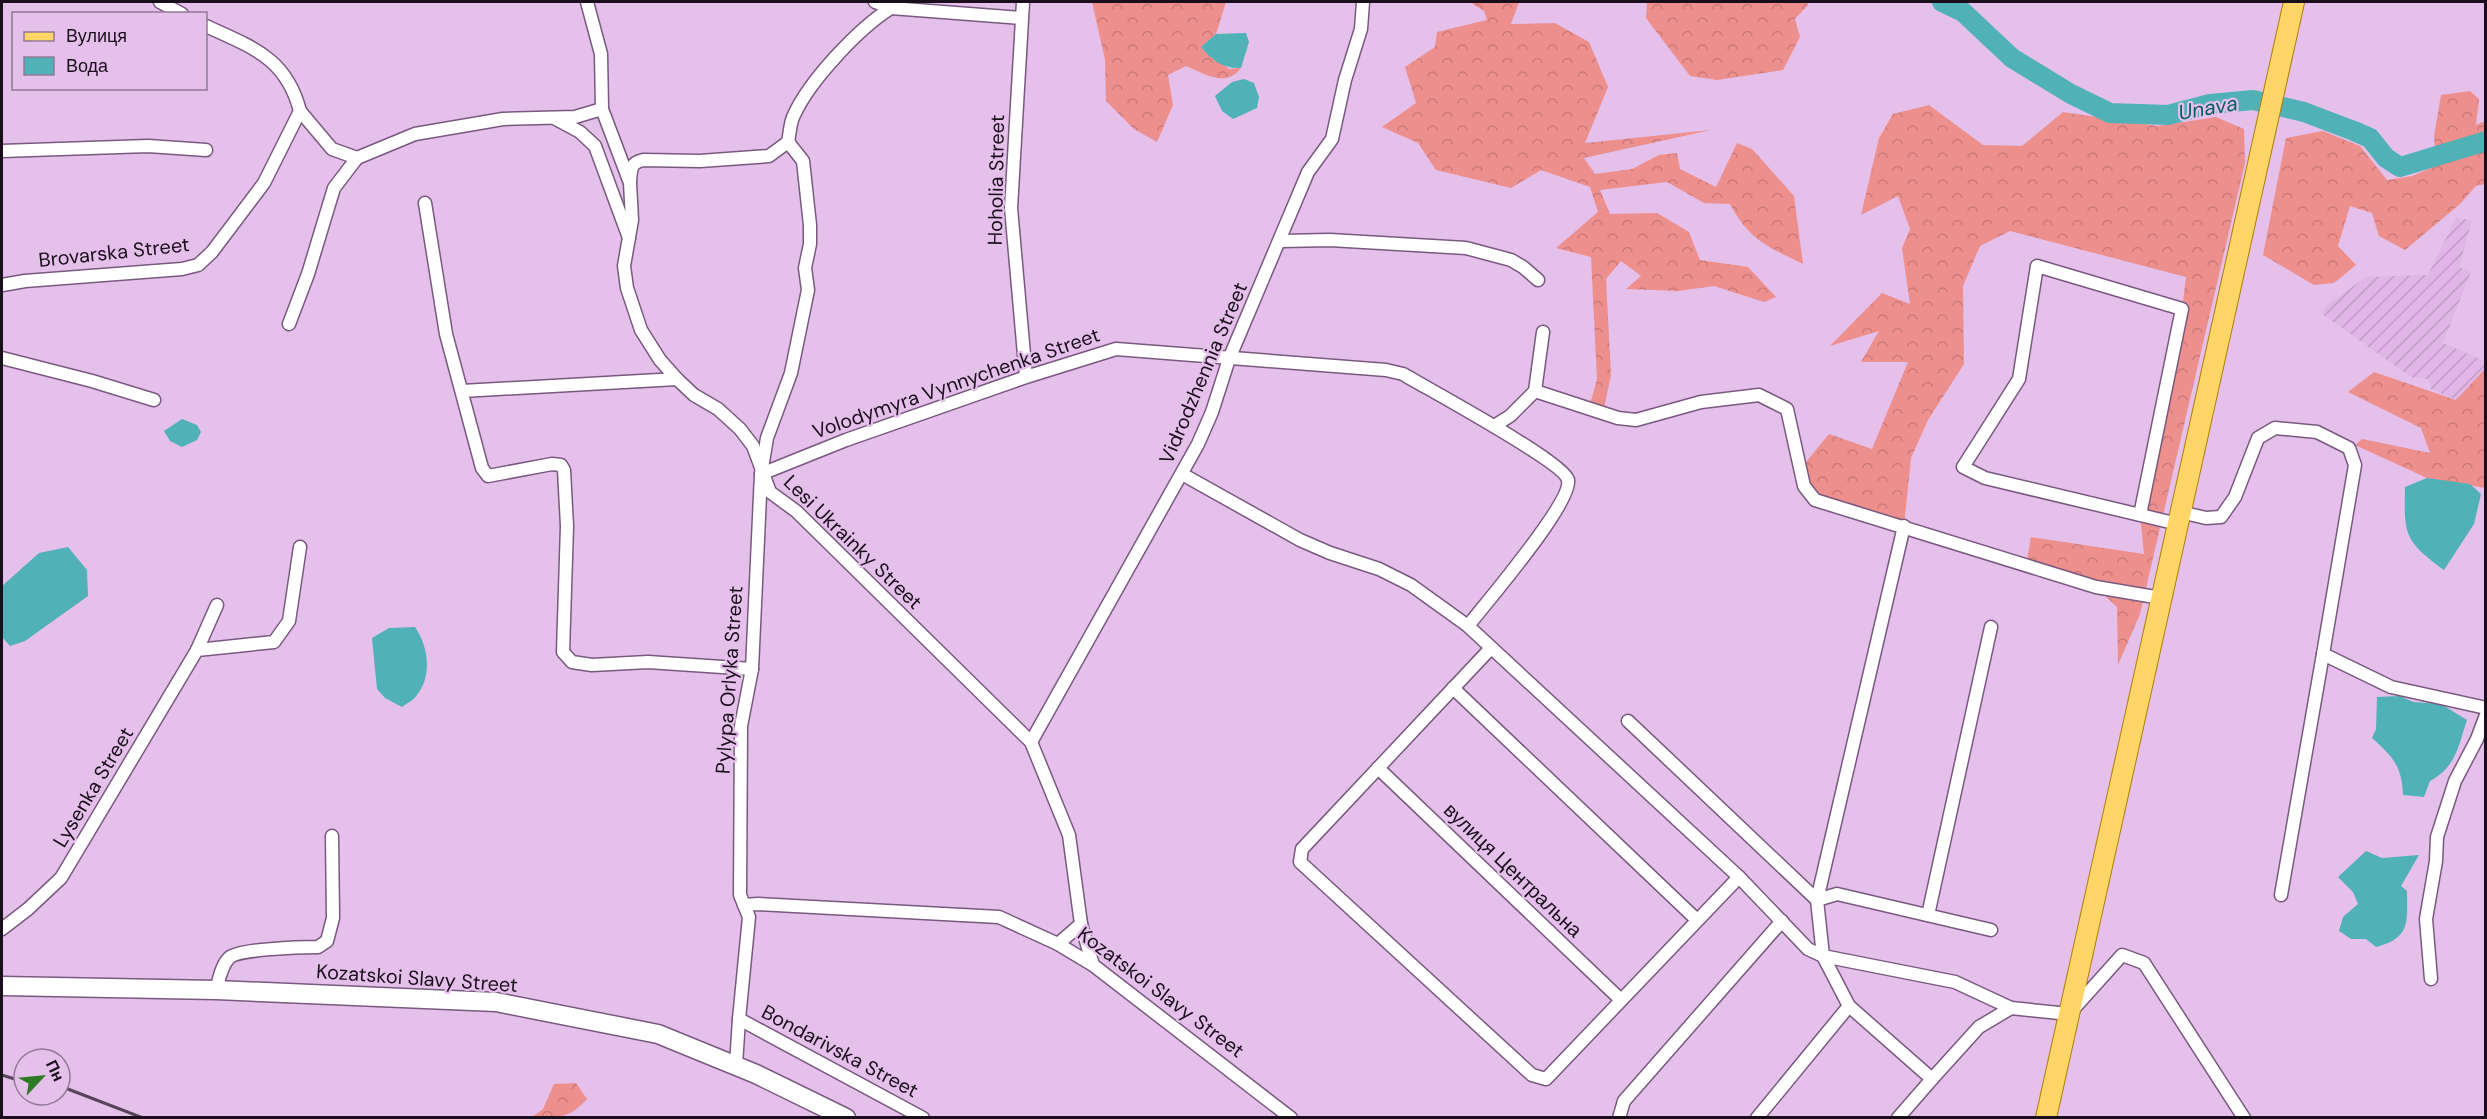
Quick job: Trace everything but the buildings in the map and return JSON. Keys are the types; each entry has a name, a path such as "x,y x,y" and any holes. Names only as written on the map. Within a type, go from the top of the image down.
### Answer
{"main road":[{"path":"2046,1118 2292,11"},
{"name":"Kozatskoi Slavy Street","path":"2,986 216,990 496,1002 658,1034 736,1065 846,1118"}],"street":[{"path":"160,2 178,12"},
{"name":"Lesi Ukrainky Street","path":"587,2 601,54 602,110 630,183 632,220 624,266 633,307 641,330 660,360 677,379 694,395 718,410 740,429 753,446 761,474 770,492 796,511 1031,742 1069,835 1081,924 1093,965"},
{"path":"875,2 891,8 928,6 1021,18"},
{"name":"Hoholia Street","path":"1023,2 1011,208 1026,377"},
{"name":"Vidrodzhennia Street","path":"1031,742 1182,474 1212,412 1230,358 1308,172 1332,139 1345,80 1361,29 1363,2"},
{"path":"630,183 631,167 643,160 700,161 769,156 788,142 793,116 815,82 874,19 891,8"},
{"path":"207,26 263,53 285,73 296,93 300,111 332,149 357,158"},
{"path":"289,324 308,274 334,188 357,158 415,134 503,119 575,117 602,110"},
{"name":"Brovarska Street","path":"2,285 25,281 182,269 198,265 212,252 264,183 300,111"},
{"path":"553,118 580,132 595,146 629,238"},
{"path":"761,474 767,438 791,373 808,290 805,268 810,244 810,225 803,161 788,142"},
{"path":"2,152 148,146 206,150"},
{"path":"425,203 447,334 482,468 488,476 552,464 561,465 564,470 567,526 563,652 572,662 592,665 648,662 752,669"},
{"path":"1281,241 1330,240 1466,248 1511,260 1538,280"},
{"path":"2140,515 2182,309 2037,266 2019,379 1963,467 1985,478 2140,515 2206,518 2221,517 2235,496 2258,438 2275,428 2317,432 2349,448 2355,465 2281,895"},
{"path":"1494,426 1510,416 1535,391 1543,332"},
{"name":"Volodymyra Vynnychenka Street","path":"761,474 846,440 1026,377 1116,349 1372,368 1403,374 1494,426 1560,469 1568,481 1568,489 1549,522 1468,626"},
{"path":"2,358 92,381 153,400"},
{"path":"462,391 677,379"},
{"path":"1535,391 1618,418 1636,420 1701,402 1759,394 1787,409 1804,486 1815,500 2096,587 2161,598"},
{"name":"Pylypa Orlyka Street","path":"736,1065 749,917 740,895 741,726 752,669 761,474"},
{"path":"1182,474 1300,540 1330,553 1379,569 1411,585 1468,626 1739,877 1808,949 1823,956 1955,982 2011,1008 2069,1014 2122,955 2144,963 2244,1118"},
{"path":"1904,526 1817,900 1823,956 1849,1006 1932,1079"},
{"path":"197,650 274,642 289,621 300,547"},
{"name":"Lysenka Street","path":"2,929 28,909 61,878 197,650 217,604"},
{"path":"1928,915 1991,627"},
{"path":"1488,645 1454,688 1302,849 1300,862 1532,1075 1546,1079 1739,877"},
{"path":"2323,654 2391,687 2486,708"},
{"path":"1454,688 1698,920"},
{"path":"2431,979 2426,919 2436,861 2437,837 2455,781 2486,716"},
{"path":"1628,721 1817,900"},
{"name":"вулиця Центральна","path":"1378,768 1621,1000"},
{"path":"216,990 221,972 229,958 240,952 318,947 327,941 332,930 333,918 332,836"},
{"path":"1817,900 1837,894 1991,930"},
{"name":"Kozatskoi Slavy Street","path":"744,905 999,917 1058,944 1093,965 1286,1116"},
{"path":"1619,1118 1623,1101 1782,921"},
{"path":"1058,944 1081,924"},
{"path":"1757,1118 1849,1006"},
{"path":"1898,1118 1979,1027 2011,1008"},
{"name":"Bondarivska Street","path":"739,1019 922,1118"}],"shaded area":[{"path":"2456,218 2472,220 2459,267 2471,272 2443,343 2485,361 2485,369 2457,400 2431,389 2428,379 2411,377 2321,313 2327,305 2366,277 2428,275"}],"green space":[{"path":"1092,2 1226,2 1216,34 1201,47 1229,69 1241,68 1235,74 1222,78 1215,78 1186,66 1168,75 1173,105 1157,142 1134,129 1106,101 1105,60"},
{"path":"1470,2 1519,2 1511,24 1555,23 1589,42 1608,87 1585,143 1711,130 1584,158 1595,174 1632,169 1659,155 1677,153 1680,169 1716,187 1737,143 1752,149 1794,196 1803,264 1760,241 1744,226 1730,204 1704,203 1667,182 1600,190 1610,214 1657,213 1689,232 1700,260 1748,267 1776,297 1764,302 1714,286 1678,291 1626,289 1641,276 1621,261 1606,279 1611,375 1603,413 1589,408 1597,379 1591,257 1556,248 1598,212 1590,187 1541,170 1511,188 1436,170 1418,143 1382,127 1416,103 1405,67 1435,47 1437,32 1487,20 1484,11"},
{"path":"1647,2 1807,2 1808,5 1795,19 1800,37 1783,70 1717,80 1690,76 1646,18"},
{"path":"2470,91 2479,99 2476,125 2485,121 2485,184 2476,186 2460,204 2405,250 2379,236 2372,213 2350,206 2338,246 2356,265 2334,283 2314,285 2263,255 2286,138 2323,131 2360,146 2387,180 2412,176 2436,166 2434,136 2441,95"},
{"path":"1929,105 1983,145 2022,146 2063,112 2158,126 2216,117 2244,129 2245,163 2140,614 2118,665 2117,607 2096,587 2026,565 2031,537 2144,554 2140,515 2182,309 2186,277 2010,231 1980,246 1963,286 1964,364 1928,420 1911,458 1904,526 1815,500 1801,468 1829,434 1872,449 1908,362 1861,362 1879,331 1830,346 1882,293 1910,304 1902,248 1910,229 1898,196 1861,215 1879,138 1893,114"},
{"path":"2485,369 2485,488 2427,478 2355,445 2362,439 2430,453 2421,428 2348,392 2374,372 2456,400"},
{"path":"576,1083 587,1099 581,1106 562,1116 532,1117 543,1109 554,1084"}],"water":[{"path":"1246,33 1249,42 1241,68 1218,63 1201,47 1216,34"},
{"path":"1244,79 1254,83 1259,97 1257,108 1233,119 1222,111 1215,96 1232,82"},
{"path":"182,419 197,425 201,432 197,440 182,447 170,441 164,431"},
{"path":"2427,478 2470,484 2481,494 2474,524 2444,570 2421,552 2409,536 2406,527 2405,487"},
{"path":"68,547 87,570 88,596 25,641 10,646 2,637 2,586 39,553"},
{"path":"415,627 426,652 427,670 417,695 402,707 385,698 377,689 372,638 389,628"},
{"path":"2400,696 2413,702 2441,704 2467,720 2451,763 2430,781 2424,797 2403,795 2401,777 2395,763 2372,738 2376,729 2377,697"},
{"path":"2366,851 2382,858 2419,855 2401,886 2407,891 2405,927 2396,939 2376,947 2366,939 2351,939 2339,931 2343,917 2358,904 2353,892 2338,877"}],"waterway":[{"name":"Unava","path":"1942,2 1963,12 2012,58 2071,94 2110,113 2168,115 2210,104 2253,100 2304,112 2370,138 2386,158 2400,167 2486,141"}],"railway":[{"path":"2,1075 12,1078"},
{"path":"72,1091 143,1118"}]}
